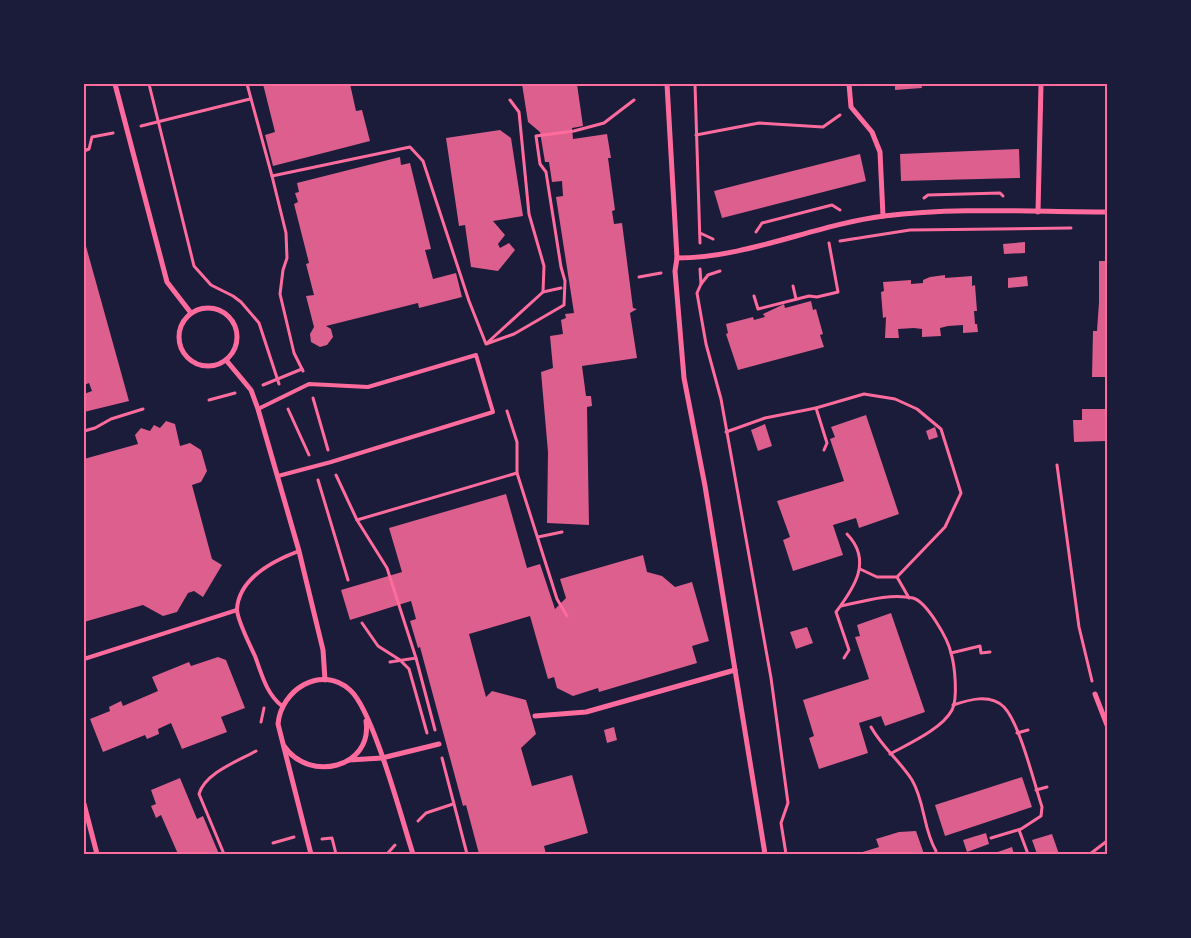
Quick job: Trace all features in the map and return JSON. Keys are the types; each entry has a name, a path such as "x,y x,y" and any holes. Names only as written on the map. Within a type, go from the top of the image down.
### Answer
{"street":[{"path":"115,84 167,282 191,313"},
{"path":"667,84 677,258 675,271 684,378 765,854"},
{"path":"849,84 851,107 872,132 880,152 883,216"},
{"path":"1038,212 1041,84"},
{"path":"677,258 700,258 883,216 969,211 1107,212"},
{"path":"210,307 220,309 228,315 237,332 237,343 226,360 219,364 200,365 185,354 179,337 184,320 191,313 210,307"},
{"path":"226,360 251,390 258,409 299,551 324,650 325,680"},
{"path":"535,716 586,712 735,670"},
{"path":"311,854 279,734 279,715 289,695 299,686 312,681 325,680 338,683 350,690 359,700 365,711 413,854"},
{"path":"1095,694 1107,725"},
{"path":"348,760 358,750 364,738 366,725 365,711"},
{"path":"279,734 284,747 294,758 307,765 328,767 348,760 382,758 439,744"},
{"path":"84,804 97,854"}],"lane":[{"path":"258,409 310,384 368,387 476,355 493,412 331,462 278,476"},
{"path":"282,706 267,691 237,610 241,594 262,570 277,559 299,551"},
{"path":"84,659 237,610"}],"path":[{"path":"149,84 194,266 211,285 233,296 241,303 259,323 284,398 314,466 348,580"},
{"path":"247,84 286,233 287,258 283,270 280,294 294,354 310,384 331,462 339,484 356,520 387,568 416,658 467,854"},
{"path":"695,84 701,284"},
{"path":"84,151 89,150 92,138 250,99"},
{"path":"510,100 519,112 530,214 544,266 543,292"},
{"path":"486,344 514,334 564,305 565,281 561,267 546,172 540,164 536,136 574,131 604,123 634,100"},
{"path":"696,135 758,123 823,127 851,107"},
{"path":"272,176 410,147 423,161 488,353"},
{"path":"821,245 910,230 1072,228"},
{"path":"754,296 758,309 809,296 817,297 838,292 829,243"},
{"path":"726,269 708,276 697,292 704,335 721,399 772,678 788,804 781,823 786,854"},
{"path":"639,277 675,271"},
{"path":"793,286 796,299"},
{"path":"476,355 543,292 561,288"},
{"path":"726,432 765,418 816,408 864,394 894,399 917,409 941,430 961,492 945,527 897,577 877,577 860,570"},
{"path":"506,406 517,442 518,472 557,599 567,616"},
{"path":"816,408 826,442 824,450"},
{"path":"84,431 95,428 111,418 143,409"},
{"path":"1057,465 1079,627 1095,694"},
{"path":"356,520 518,472"},
{"path":"538,538 562,532"},
{"path":"844,658 849,650 836,612 860,570 855,543 847,534"},
{"path":"897,577 909,598"},
{"path":"841,606 877,599 915,599 927,608 951,653 954,676 952,710 933,730 890,754"},
{"path":"362,623 378,646 400,660 409,669 430,746"},
{"path":"951,653 980,646 981,653 990,652"},
{"path":"390,662 416,658"},
{"path":"953,705 972,698 992,701 1003,706 1017,733 1042,807 1041,816 1019,830 991,838"},
{"path":"871,727 879,743 912,780 919,797 928,838 936,851"},
{"path":"1017,733 1028,730"},
{"path":"224,854 199,794 202,784 223,769 256,751"},
{"path":"1036,790 1047,787"},
{"path":"1019,830 1028,854"},
{"path":"307,840 332,838 336,854"},
{"path":"1090,854 1107,841"}],"building":[{"path":"263,84 350,84 356,111 362,110 370,141 273,166 265,135 275,132"},
{"path":"522,84 577,84 583,126 572,128 573,139 607,134 611,158 608,158 615,210 612,211 614,224 622,223 633,308 637,309 630,313 637,358 582,366 586,396 591,396 592,406 587,407 589,525 547,523 548,452 541,372 553,368 550,336 563,334 561,320 566,318 565,314 574,313 556,197 563,196 562,181 552,182 549,162 545,162 540,132 528,122"},
{"path":"895,84 921,84 922,88 895,90"},
{"path":"500,130 511,138 523,216 493,221 505,235 498,244 500,248 509,243 515,250 498,271 471,267 465,225 459,226 446,138"},
{"path":"1019,149 1020,178 901,181 900,154"},
{"path":"860,154 866,181 722,218 714,191"},
{"path":"400,157 401,165 410,163 431,249 425,250 433,279 456,273 462,297 419,308 418,303 326,326 331,329 333,337 327,345 320,347 311,342 310,334 314,327 306,296 314,295 306,264 309,263 294,204 298,202 295,193 299,192 297,183"},
{"path":"84,239 129,401 84,412 84,394 92,391 89,383 84,385"},
{"path":"1025,242 1025,253 1004,254 1003,244"},
{"path":"1099,261 1107,261 1107,377 1092,377 1093,331 1097,331 1099,302"},
{"path":"945,275 945,278 972,276 972,286 975,285 977,311 974,311 975,324 977,324 978,332 963,333 963,325 948,326 940,328 941,336 922,337 922,329 898,329 899,338 885,338 886,317 883,318 881,292 884,291 883,282 911,280 911,284 923,283 923,280 930,277"},
{"path":"1027,276 1028,286 1008,288 1008,278"},
{"path":"811,301 813,310 816,309 823,334 820,335 824,347 738,370 726,334 728,333 726,324 753,317 754,320 765,317 763,314 784,304 785,308"},
{"path":"1082,409 1105,409 1106,441 1074,442 1073,420 1082,420"},
{"path":"866,415 899,514 859,528 856,518 833,525 843,555 793,571 783,540 790,537 777,501 844,481 830,439 835,437 831,427"},
{"path":"166,421 175,424 180,446 190,443 201,450 207,471 201,482 192,485 212,559 222,565 203,597 194,591 188,593 177,612 163,616 143,605 84,622 84,459 138,444 135,435 141,428 150,431 154,425 160,428"},
{"path":"765,424 772,446 758,451 751,430"},
{"path":"935,427 938,437 929,440 926,431"},
{"path":"506,494 527,568 540,564 555,609 566,598 560,579 643,555 647,572 662,576 675,587 692,582 709,641 692,646 697,663 599,692 598,688 573,696 557,688 554,677 548,679 530,616 469,634 486,697 492,691 526,700 536,734 521,748 532,786 572,775 588,833 544,846 546,854 479,854 466,805 463,806 420,647 418,648 410,621 416,619 411,601 350,620 341,590 402,572 389,528"},
{"path":"891,613 925,712 885,726 881,716 859,723 868,753 819,769 809,738 814,736 803,700 869,679 855,637 860,636 857,625"},
{"path":"807,627 813,643 796,649 790,632"},
{"path":"218,657 226,660 245,708 221,717 227,732 182,749 171,723 158,729 159,734 147,739 145,735 103,752 90,719 110,711 109,707 121,701 123,706 158,691 152,677 189,662 191,666"},
{"path":"614,727 617,740 607,743 604,730"},
{"path":"1022,777 1032,807 945,836 935,805"},
{"path":"180,778 197,819 203,816 219,854 178,854 161,815 156,818 151,806 156,804 151,790"},
{"path":"916,831 924,854 856,854 879,847 876,839 899,832"},
{"path":"986,833 989,844 967,852 963,840"},
{"path":"1052,834 1059,854 1037,854 1032,840"},
{"path":"1012,847 1014,854 992,854"}]}
